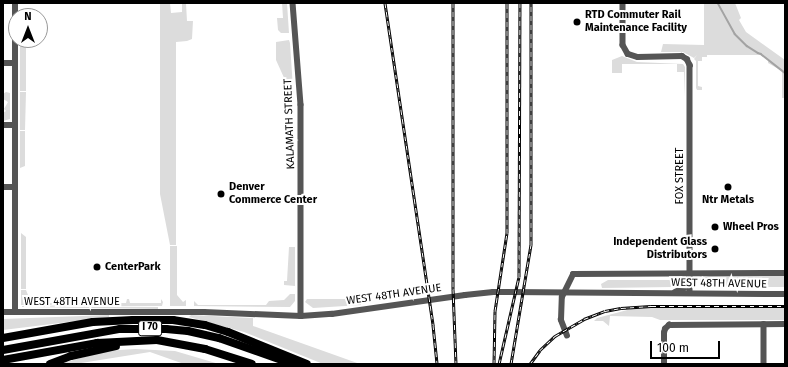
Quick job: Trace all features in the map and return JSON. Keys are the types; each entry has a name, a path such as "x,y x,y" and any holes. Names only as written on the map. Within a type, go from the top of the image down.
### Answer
{"highway":[{"path":"3,338 93,322 173,320 205,325 228,332 307,364"},
{"name":"I 70","path":"3,350 120,330 166,328 219,338 293,364"},
{"path":"50,364 71,356 97,350 157,340"},
{"name":"I 70","path":"3,360 103,342 157,340 205,349 252,364"}],"street":[{"path":"15,3 15,312"},
{"name":"KALAMATH STREET","path":"293,3 301,105 301,316"},
{"name":"FOX STREET","path":"623,3 624,48 628,54 634,57 680,56 687,59 690,65 690,293"},
{"path":"3,63 15,63"},
{"path":"3,125 15,125"},
{"path":"3,187 15,187"},
{"name":"WEST 48TH AVENUE","path":"567,336 561,320 562,297 573,274 785,273"},
{"path":"670,293 683,288 688,282 690,274"},
{"name":"WEST 48TH AVENUE","path":"4,312 197,312 301,316 368,309 477,293 785,294"},
{"path":"664,364 664,333 667,326 674,324 785,324"},
{"path":"764,324 764,364"}],"shaded area":[{"path":"160,3 170,3 171,13 182,12 182,3 186,3 187,21 193,21 192,39 176,42 176,245 170,245 160,194"},
{"path":"282,3 287,3 289,33 281,33 278,30 277,18 283,18"},
{"path":"704,3 735,3 741,18 739,20 746,32 785,60 785,98 782,98 782,71 768,63 768,59 762,55 707,55 707,57 702,57 702,61 698,61 698,86 702,87 702,90 697,90 696,61 694,59 697,55 694,58 683,52 661,52 663,44 704,45"},
{"path":"289,40 294,104 292,102 290,91 276,60 276,42"},
{"path":"20,48 26,48 26,91 20,91"},
{"path":"622,56 637,62 683,64 685,67 685,97 684,72 677,72 677,64 622,64 622,73 612,73 612,60"},
{"path":"6,92 10,93 10,119 3,121 3,113 6,111 4,109 8,102 3,99 3,94"},
{"path":"20,92 26,92 25,130 20,130"},
{"path":"20,131 25,131 25,166 20,168"},
{"path":"21,233 26,237 26,289 21,289"},
{"path":"170,246 177,246 177,295 183,302 186,300 186,306 170,306"},
{"path":"289,247 295,247 295,286 284,285 284,281 287,281"},
{"path":"709,276 785,276 785,287 707,287 701,284 700,279"},
{"path":"608,280 677,280 679,283 672,287 602,288 601,284"},
{"path":"21,290 26,290 28,295 38,299 38,303 69,303 69,299 72,299 73,303 97,303 98,299 100,299 100,306 21,305"},
{"path":"290,294 295,294 295,301 290,307 194,306 194,301 198,305 266,305 269,301 284,300"},
{"path":"127,299 129,299 130,303 161,303 161,299 163,302 162,306 101,306 101,303 126,303"},
{"path":"307,299 361,299 361,305 313,308 305,302"},
{"path":"22,307 158,307 158,309"},
{"path":"635,308 785,308 785,320 660,320 652,317 610,316 609,326 603,321 594,321 597,318"},
{"path":"109,315 109,317 3,330 3,319"},
{"path":"191,315 253,318 253,326 360,364 323,364 244,332 189,317"},
{"path":"135,349 175,351 219,364 184,364 150,352 75,364 59,364 106,351"}],"waterway":[{"path":"718,3 735,34 747,46 761,54 785,73"}],"railway":[{"path":"385,3 433,325 437,364"},
{"path":"453,3 453,289 456,364"},
{"path":"494,364 495,311 507,233 507,3"},
{"path":"499,364 519,277 520,3"},
{"path":"511,364 531,245 531,3"},
{"path":"530,364 540,350 555,336 584,319 605,311 621,308 651,306 785,306"}],"place":[{"name":"RTD Commuter Rail Maintenance Facility","path":"577,22"},
{"name":"Ntr Metals","path":"728,187"},
{"name":"Denver Commerce Center","path":"221,194"},
{"name":"Wheel Pros","path":"715,227"},
{"name":"Independent Glass Distributors","path":"715,249"},
{"name":"CenterPark","path":"97,267"}]}
